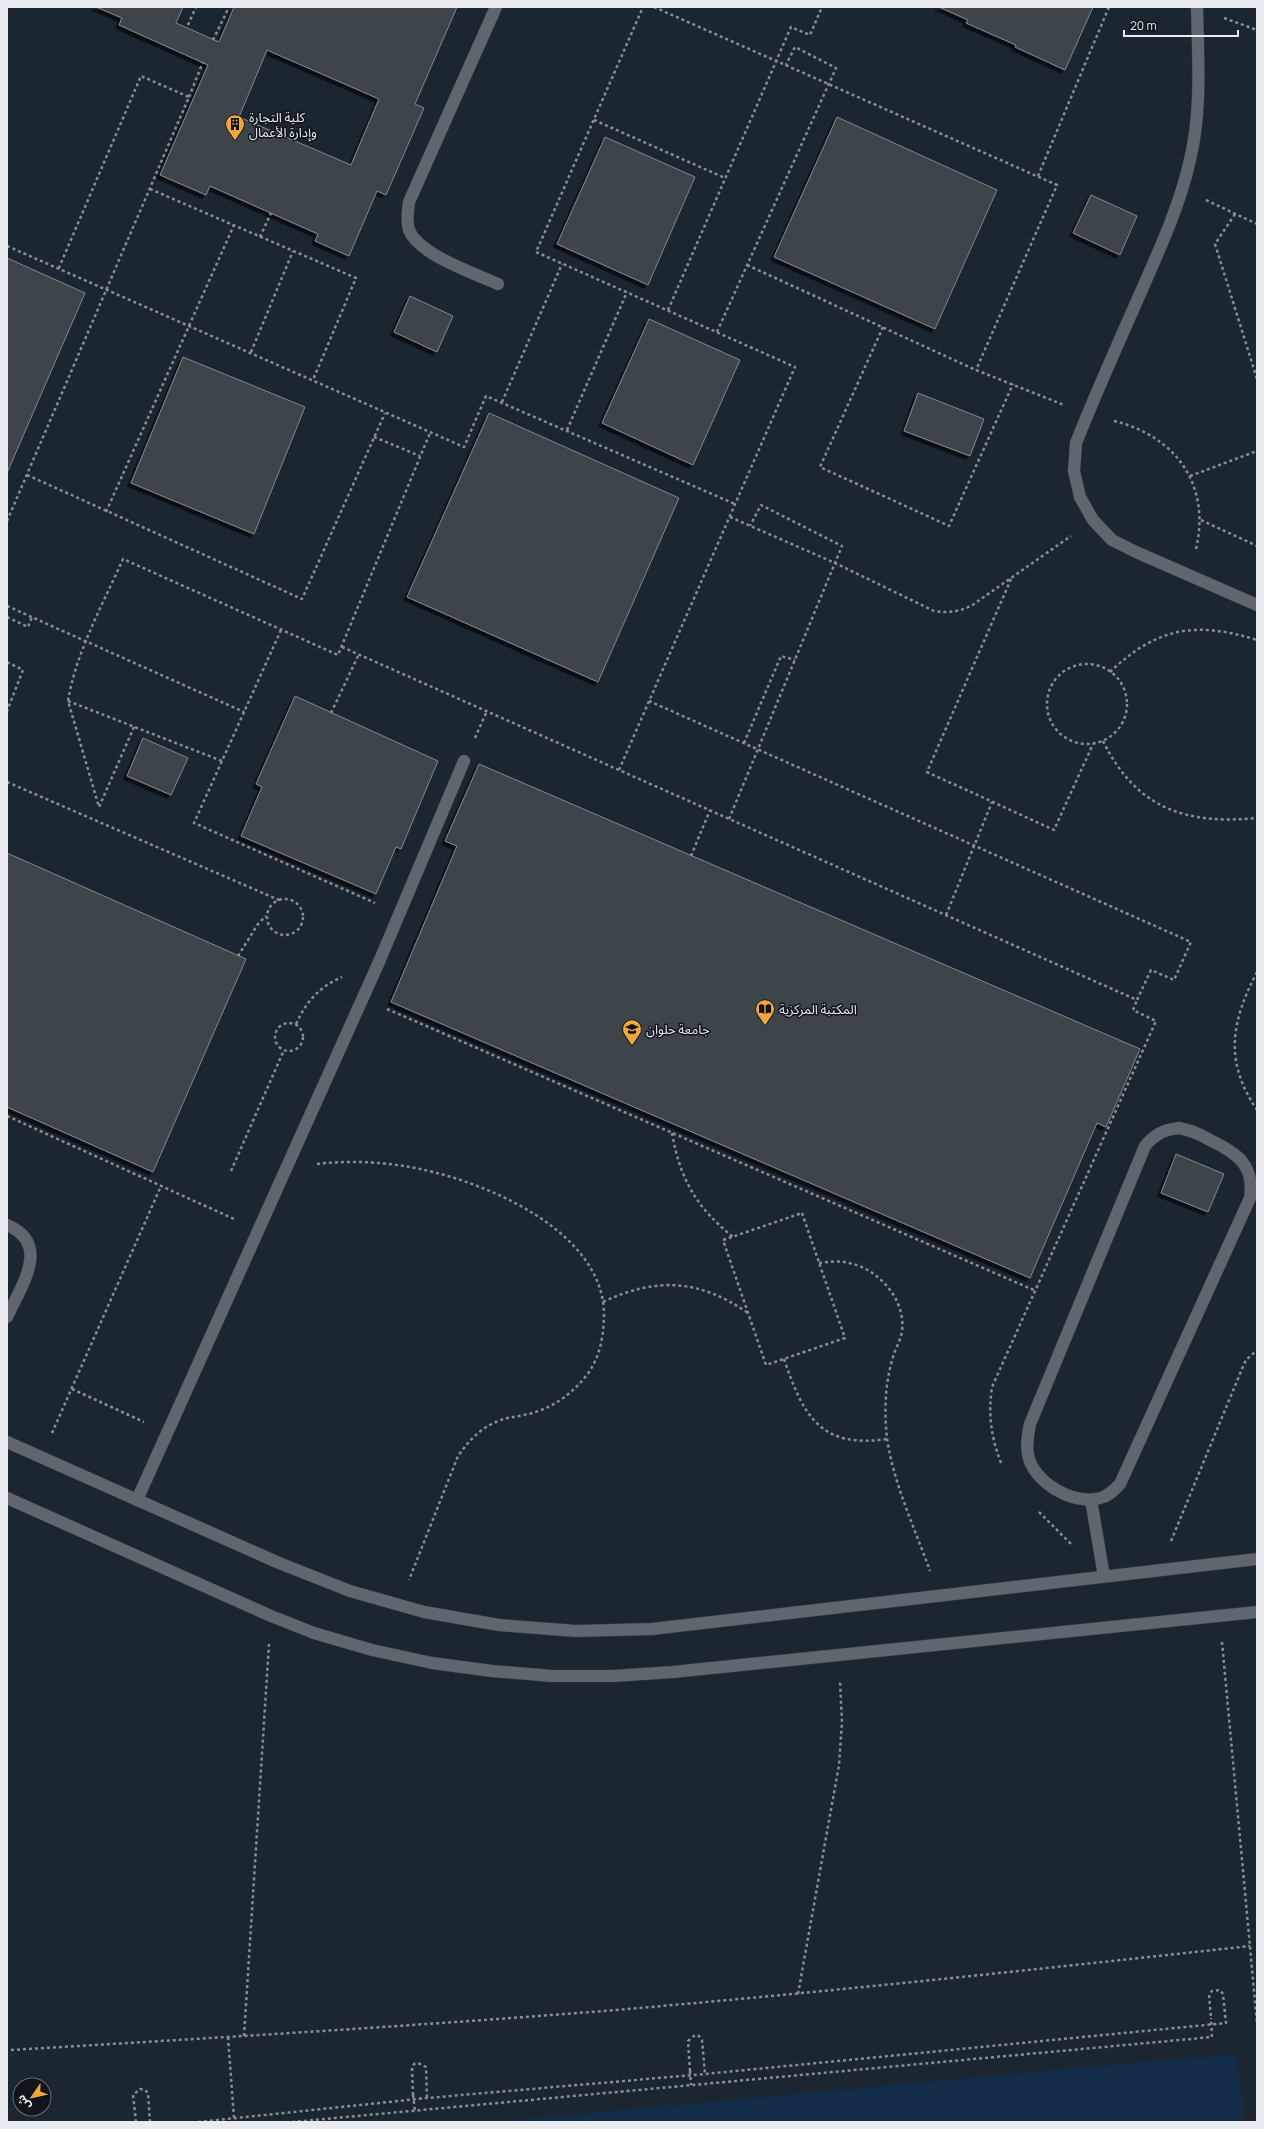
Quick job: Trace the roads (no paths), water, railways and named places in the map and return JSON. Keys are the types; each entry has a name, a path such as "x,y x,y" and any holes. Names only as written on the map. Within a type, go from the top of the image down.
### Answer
{"lane":[{"path":"496,7 409,202 407,216 409,230 423,248 498,284"},
{"path":"1197,7 1199,78 1196,119 1190,159 1180,199 1087,414 1076,443 1074,471 1080,496 1093,520 1112,540 1257,605"},
{"path":"137,1500 379,962 464,761"},
{"path":"1179,1128 1190,1130 1237,1155 1250,1175 1250,1198 1120,1484 1112,1493 1102,1498 1091,1500 1079,1499 1042,1481 1033,1469 1028,1455 1027,1439 1030,1424 1145,1146 1155,1135 1167,1129 1179,1128"},
{"path":"7,1225 22,1232 27,1240 32,1258 7,1317"},
{"path":"7,1442 286,1566 350,1591 424,1612 499,1625 576,1631 652,1629 1257,1559"},
{"path":"7,1498 314,1634 387,1654 492,1672 545,1676 613,1676 673,1672 1257,1612"},
{"path":"1091,1500 1104,1576"}],"place":[{"name":"كلية التجارة وإدارة الأعمال","path":"235,141"},
{"name":"المكتبة المركزية","path":"765,1026"},
{"name":"جامعة حلوان","path":"632,1046"}]}
